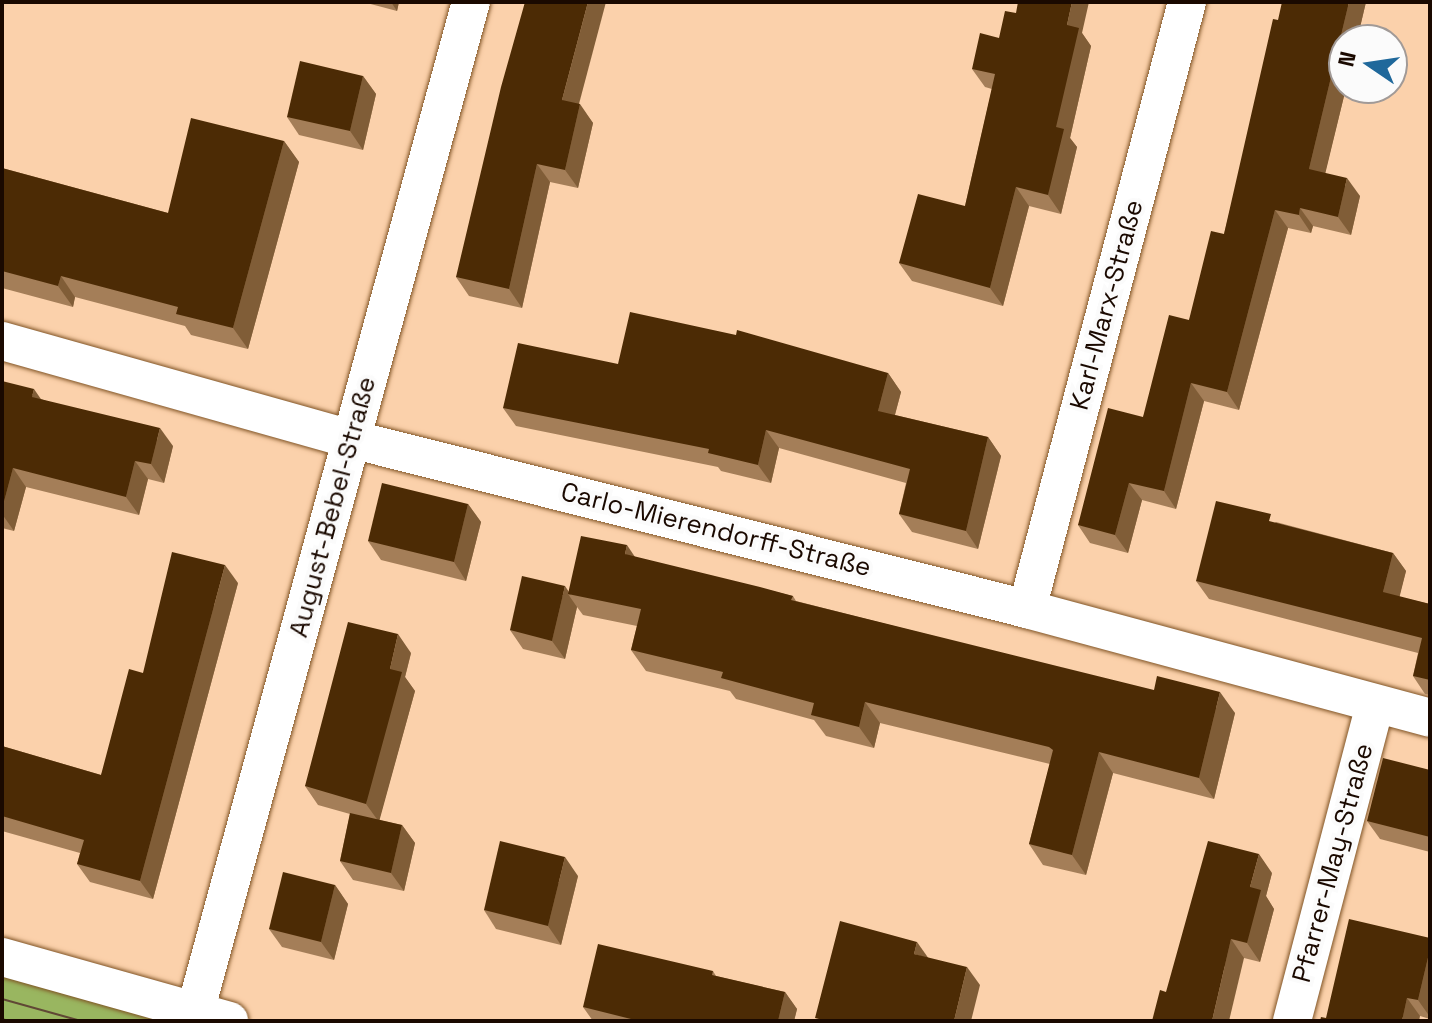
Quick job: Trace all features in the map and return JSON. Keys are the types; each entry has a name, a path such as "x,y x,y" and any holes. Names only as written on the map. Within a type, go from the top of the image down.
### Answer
{"street":[{"name":"August-Bebel-Straße","path":"212,1016 351,439 471,2"},
{"name":"Karl-Marx-Straße","path":"1027,609 1187,2"},
{"name":"Carlo-Mierendorff-Straße","path":"2,341 351,439 1027,609 1430,718"},
{"name":"Pfarrer-May-Straße","path":"1292,1021 1375,704"},
{"path":"2,957 212,1016"}],"green space":[{"path":"2,966 200,1021 2,1021"}],"building":[{"path":"525,2 588,2 562,100 580,104 565,170 537,164 509,289 456,277 501,87"},
{"path":"1018,2 1072,2 1067,25 1079,28 1056,127 1064,129 1048,195 1016,187 990,288 899,263 918,194 965,206 995,74 972,69 980,33 999,38 1005,11 1016,13"},
{"path":"1282,2 1349,2 1344,24 1328,24 1328,90 1309,169 1347,178 1338,217 1300,208 1299,215 1275,210 1227,392 1191,383 1164,491 1129,483 1115,535 1078,525 1108,408 1143,417 1169,315 1189,320 1211,231 1224,234 1273,19 1278,20"},
{"path":"300,61 363,76 350,131 287,117"},
{"path":"191,118 284,141 233,328 176,314 178,307 61,276 58,286 2,271 2,168 168,213"},
{"path":"630,312 736,335 737,330 888,373 878,411 988,437 966,531 899,514 910,469 766,430 758,465 708,453 709,449 503,408 518,343 618,364"},
{"path":"2,381 34,389 32,397 160,428 151,464 135,461 126,497 13,468 2,509"},
{"path":"382,483 468,504 454,562 368,541"},
{"path":"1216,501 1271,514 1269,521 1393,553 1383,592 1430,604 1430,680 1413,676 1422,638 1196,581"},
{"path":"581,536 627,545 625,554 793,596 791,600 1154,690 1157,676 1220,692 1199,778 1099,752 1072,855 1029,844 1053,750 1049,747 865,702 859,727 811,715 814,703 721,678 723,672 631,650 641,609 568,594"},
{"path":"172,552 225,565 140,881 77,864 84,840 2,816 2,746 101,775 129,669 143,673"},
{"path":"522,576 565,586 552,641 510,630"},
{"path":"348,622 398,634 390,669 402,672 366,804 305,786"},
{"path":"1383,758 1430,770 1430,837 1367,821"},
{"path":"350,813 402,825 391,873 340,861"},
{"path":"500,841 565,857 548,926 484,910"},
{"path":"1208,841 1259,854 1250,887 1261,890 1247,943 1231,939 1212,1021 1152,1021 1160,990 1166,992"},
{"path":"283,872 335,885 321,942 269,929"},
{"path":"1349,919 1430,938 1418,1000 1407,998 1402,1021 1320,1021 1321,1017 1326,1018"},
{"path":"840,921 917,942 914,954 967,967 954,1021 827,1021 815,1018"},
{"path":"598,944 713,971 712,975 785,992 778,1021 639,1021 583,1007"}],"tram line":[{"path":"2,999 81,1021"},
{"path":"2,1019 9,1021"}]}
